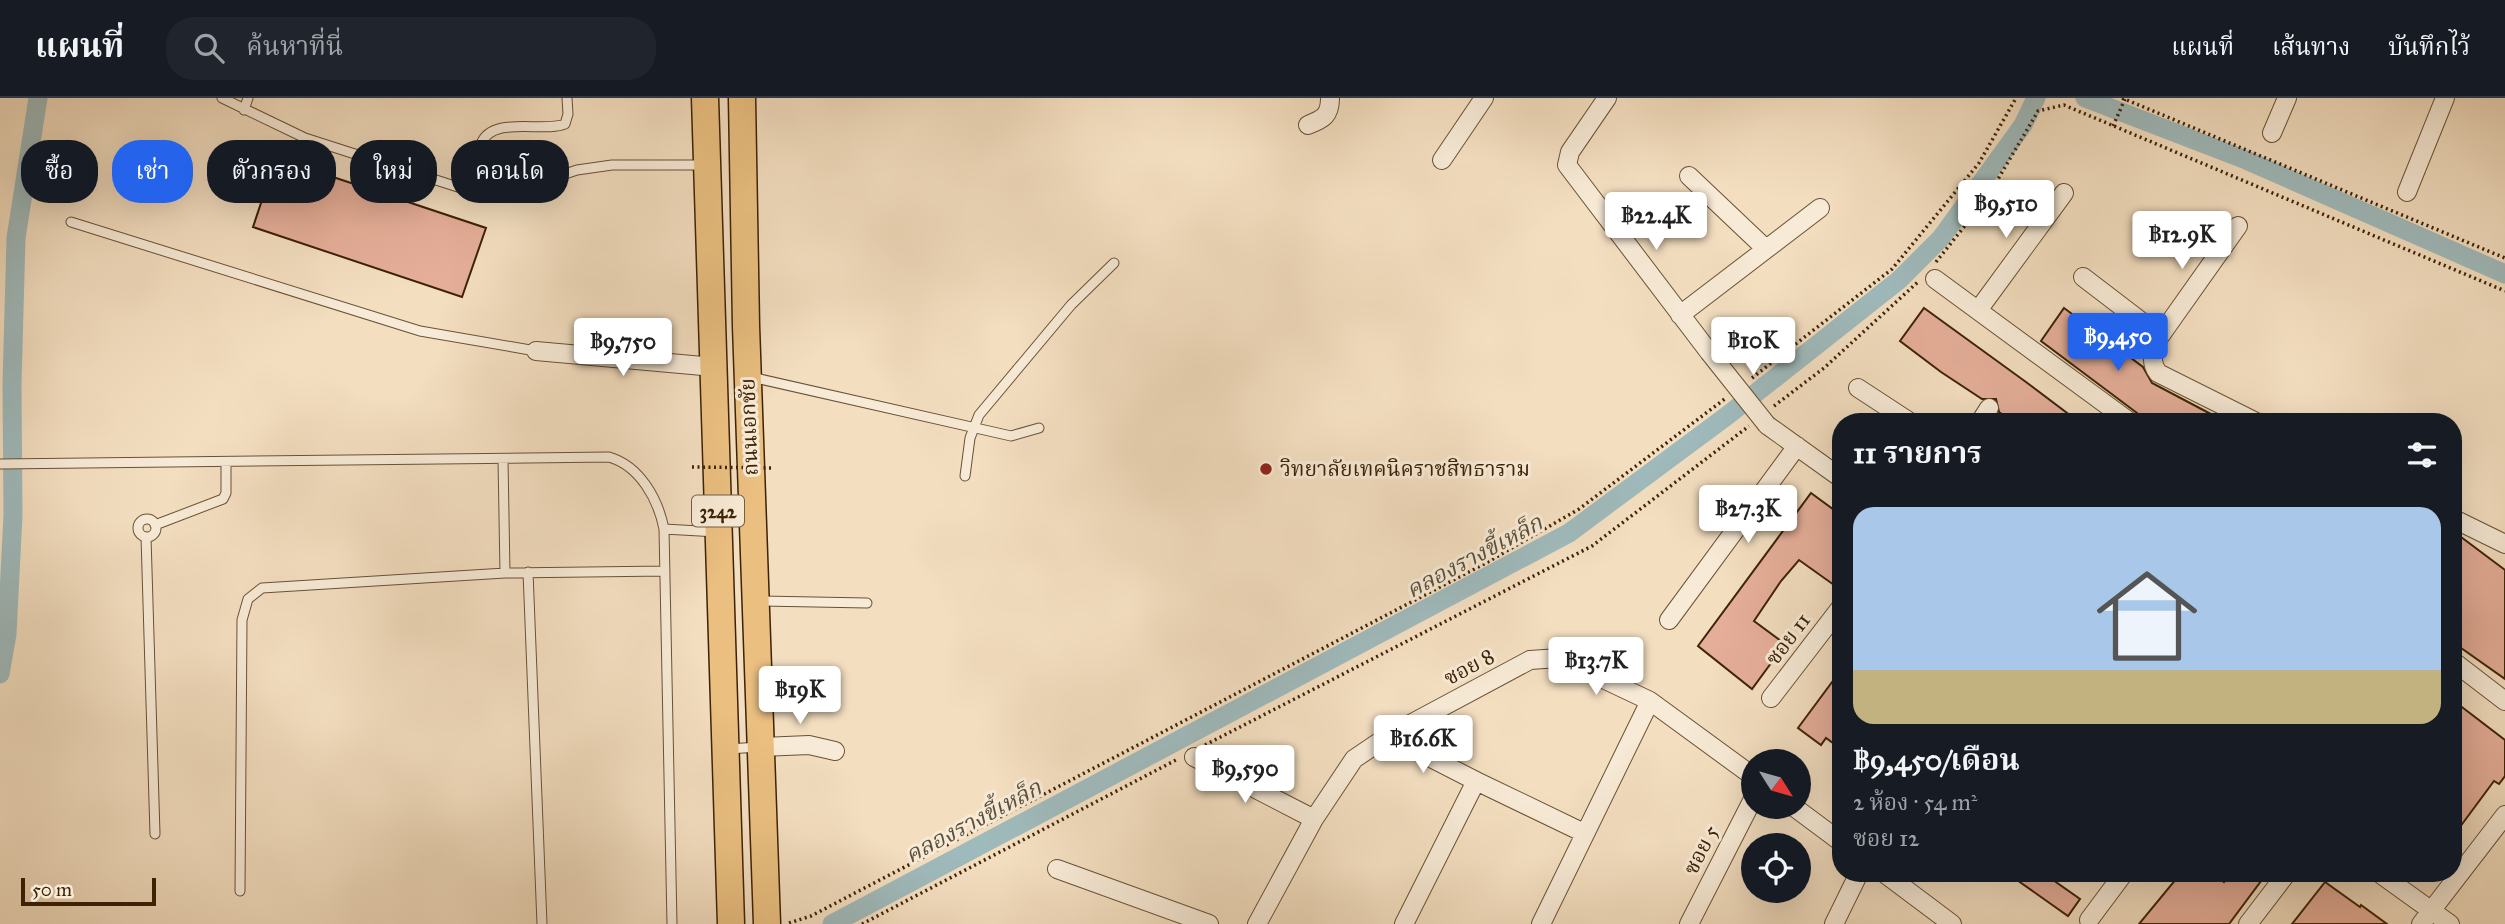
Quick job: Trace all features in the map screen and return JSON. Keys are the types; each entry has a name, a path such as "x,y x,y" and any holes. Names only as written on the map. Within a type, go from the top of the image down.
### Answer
{"main road":[{"name":"ถนนเอกชัย","path":"705,98 731,924"},
{"name":"ถนนเอกชัย","path":"742,98 747,376 761,747 774,921"}],"street":[{"path":"1308,125 1329,113 1331,98"},
{"path":"1442,160 1484,98"},
{"path":"1608,98 1570,152 1567,165 1680,315 1765,418 1832,471"},
{"path":"2272,133 2287,98"},
{"path":"2407,192 2445,98"},
{"path":"1689,176 1766,249"},
{"path":"1979,309 2064,193"},
{"path":"1680,315 1820,208"},
{"path":"2238,226 2158,339 2152,355 2153,366 2158,373 2238,413"},
{"path":"1932,272 2118,413"},
{"path":"2083,277 2151,330 2158,339"},
{"path":"536,351 714,367"},
{"path":"1858,388 1896,413"},
{"path":"1669,620 1797,446"},
{"path":"2462,523 2505,544"},
{"name":"ซอย 11","path":"1771,698 1832,619"},
{"name":"ซอย 8","path":"1257,924 1314,819 1354,759 1388,736 1530,660 1559,658 1650,701"},
{"path":"2462,668 2505,701"},
{"path":"1541,924 1650,701 1741,768"},
{"path":"1388,736 1584,833"},
{"path":"761,747 809,745 835,751"},
{"path":"1192,754 1314,819"},
{"path":"1404,924 1476,781"},
{"path":"2462,871 2505,815"},
{"name":"ซอย 5","path":"1689,924 1743,819"},
{"path":"1810,819 1832,835"},
{"path":"1058,869 1209,924"},
{"path":"1834,924 1855,882"},
{"path":"1896,882 1952,924"},
{"path":"2089,920 2117,882"},
{"path":"2248,924 2280,882"},
{"path":"2389,882 2426,917 2450,924"},
{"path":"2426,917 2453,882"}],"lane":[{"path":"222,98 305,138 451,185"},
{"path":"244,110 248,98"},
{"path":"485,140 489,135 508,127 554,128 565,124 568,98"},
{"path":"569,173 612,165 708,165"},
{"path":"71,222 420,331 536,351"},
{"path":"965,476 970,439 979,415 1071,305 1115,262"},
{"path":"747,376 1011,436 1039,428"},
{"path":"0,464 609,457 625,462 659,503 664,529 672,924"},
{"path":"503,459 505,573"},
{"path":"155,525 223,499 226,492 226,462"},
{"path":"155,525 148,519 140,523 139,531 146,537 155,834"},
{"path":"146,537 154,533 155,525"},
{"path":"664,529 719,532"},
{"path":"240,891 242,620 248,599 262,588 528,572 665,571"},
{"path":"528,572 542,924"},
{"path":"756,601 867,603"},
{"path":"726,749 761,747"}],"path":[{"path":"1748,381 1892,269 1979,163 2016,98"},
{"path":"2113,126 2124,99 2505,258"},
{"path":"862,924 1592,546 1765,418 1932,272 1987,198 2039,111 2064,105 2505,291"},
{"path":"774,921 811,916 1486,563 1579,509 1737,390"},
{"path":"692,467 774,468"}],"building":[{"path":"336,178 350,183 350,203 411,203 486,228 462,297 253,227 261,203 336,203"},
{"path":"1924,308 2067,413 2000,413 1996,399 1982,399 1900,341"},
{"path":"2064,308 2143,367 2152,383 2209,413 2137,413 2041,341"},
{"path":"1811,493 1832,508 1832,584 1799,560 1781,581 1754,621 1785,644 1752,689 1698,646"},
{"path":"2462,538 2505,570 2505,679 2462,649"},
{"path":"1832,682 1832,742 1826,738 1821,745 1798,728"},
{"path":"2462,707 2505,740 2505,776 2499,784 2494,781 2462,824"},
{"path":"2020,882 2056,882 2080,899 2068,916"},
{"path":"2174,882 2260,882 2229,924 2139,924"},
{"path":"2325,882 2360,907 2361,905 2387,924 2292,924"}],"waterway":[{"path":"0,674 7,634 13,515 12,384 16,238 38,98"},
{"name":"คลองรางขี้เหล็ก","path":"832,924 1569,533 1728,415 1899,280 1941,238 2023,125 2036,98"},
{"path":"2085,98 2246,160 2505,274"}],"place":[{"name":"วิทยาลัยเทคนิคราชสิทธาราม","path":"1266,469"}]}
